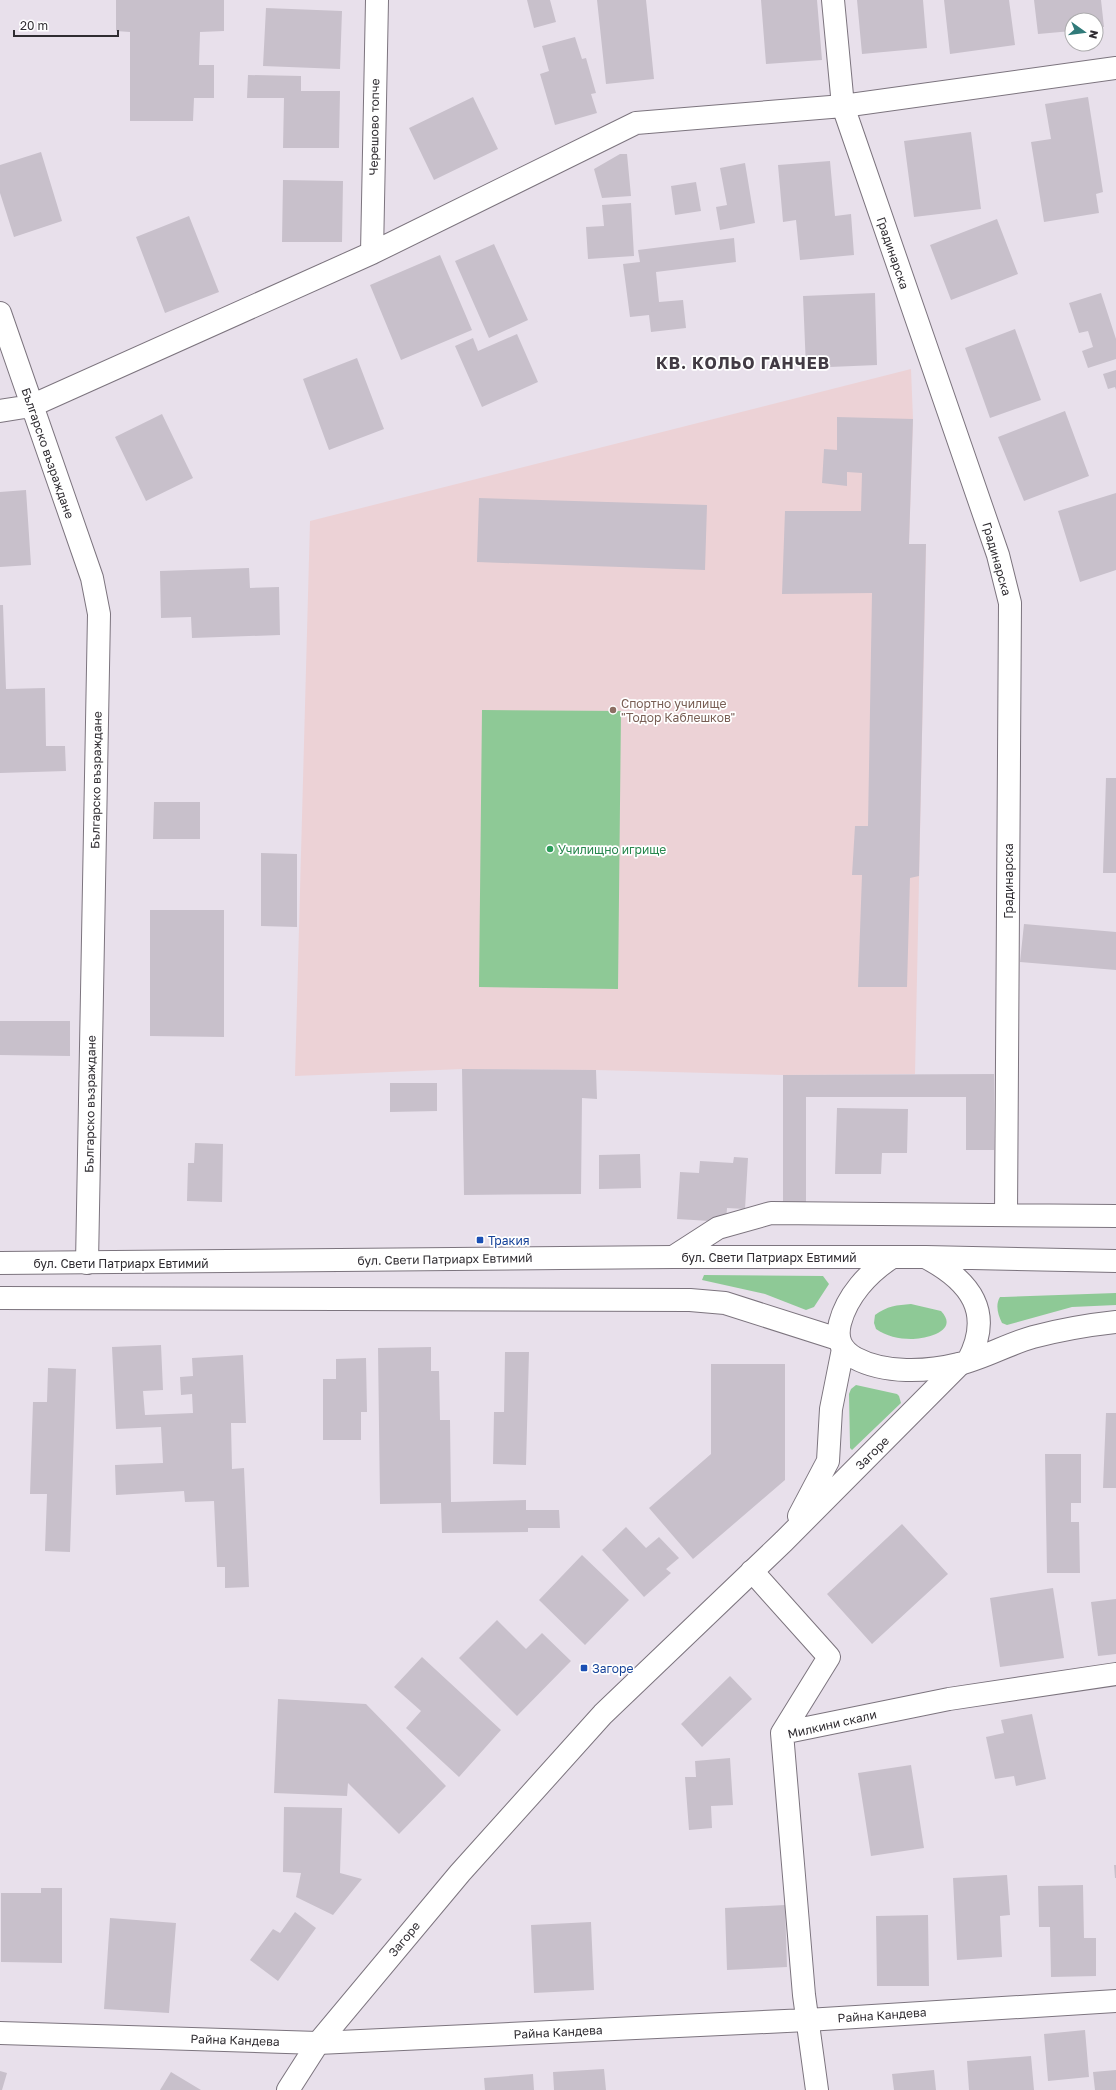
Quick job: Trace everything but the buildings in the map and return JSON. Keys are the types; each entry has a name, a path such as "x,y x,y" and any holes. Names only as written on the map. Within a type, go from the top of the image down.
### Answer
{"street":[{"name":"Черешово топче","path":"372,253 377,0"},
{"name":"Градинарска","path":"833,0 843,106 991,535 1006,581 1010,603 1006,1215"},
{"path":"0,411 31,406 372,253 636,123 843,106 1116,68"},
{"name":"Българско възраждане","path":"0,313 31,406 92,578 99,614 87,1264"},
{"path":"674,1257 718,1228 771,1213 1116,1216"},
{"name":"бул. Свети Патриарх Евтимий","path":"0,1263 87,1264 674,1257 891,1258"},
{"path":"926,1257 940,1265 963,1282 972,1293 977,1307 978,1332 976,1343 964,1362"},
{"path":"840,1344 842,1316 847,1304 869,1276 891,1258 926,1257 1116,1261"},
{"path":"0,1298 690,1300 725,1303 840,1344 860,1361 891,1368 921,1370 964,1362 1032,1338 1084,1325 1116,1322"},
{"name":"Загоре","path":"784,1541 828,1461 831,1409 840,1344"},
{"name":"Загоре","path":"288,2090 318,2043 460,1873 603,1714 784,1541 964,1362"},
{"path":"752,1571 829,1657 782,1734"},
{"name":"Милкини скали","path":"817,2090 807,2020 782,1734 949,1699 1116,1674"},
{"name":"Райна Кандева","path":"0,2033 318,2043 807,2020 1116,2001"}],"shaded area":[{"name":"Спортно училище \"Тодор Каблешков\"","path":"911,369 913,419 909,544 926,544 915,1074 783,1075 596,1070 462,1069 295,1076 310,521"}],"green space":[{"name":"Училищно игрище","path":"482,710 621,711 618,989 479,987"},
{"path":"704,1275 823,1276 829,1284 814,1307 806,1310 765,1294 702,1280"},
{"path":"1116,1293 1116,1305 1072,1307 1007,1325 1002,1323 999,1317 998,1300 1000,1297"},
{"path":"911,1304 941,1311 946,1318 944,1329 932,1335 911,1339 893,1337 876,1329 874,1323 875,1315 892,1306"},
{"path":"856,1385 897,1394 901,1403 852,1450 850,1448 849,1394 851,1389"}],"place":[{"name":"Спортно училище \"Тодор Каблешков\"","path":"613,710"},
{"name":"Училищно игрище","path":"550,849"},
{"name":"Тракия","path":"480,1240"},
{"name":"Загоре","path":"584,1668"}],"district":[{"name":"КВ. КОЛЬО ГАНЧЕВ","path":"743,363"}]}
